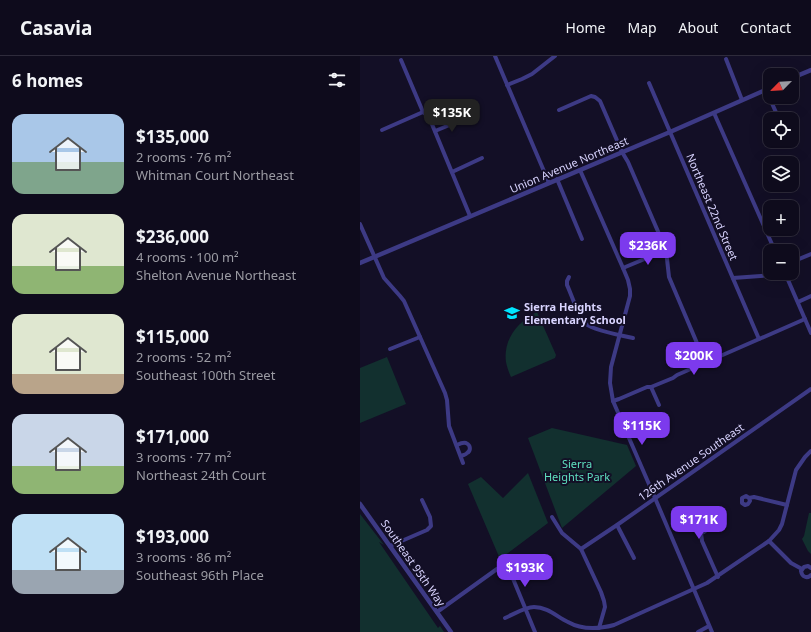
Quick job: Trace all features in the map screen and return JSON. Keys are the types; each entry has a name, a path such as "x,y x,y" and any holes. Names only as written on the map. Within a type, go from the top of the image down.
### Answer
{"street":[{"path":"495,56 549,183"},
{"path":"507,85 532,74 555,56"},
{"path":"726,59 742,100"},
{"path":"401,60 423,112 429,117 470,216"},
{"path":"799,75 811,70"},
{"name":"Northeast 22nd Street","path":"649,83 759,339"},
{"name":"Union Avenue Northeast","path":"360,263 763,91"},
{"path":"558,110 587,97 595,97 600,101 666,250 669,277 705,362"},
{"path":"382,130 423,112"},
{"path":"714,113 772,244"},
{"path":"435,131 464,119"},
{"path":"452,172 482,158"},
{"path":"580,170 623,268 630,289 630,296 611,367 610,391 712,632"},
{"path":"557,180 582,239"},
{"path":"360,224 384,278 404,301 446,396 449,426 463,463"},
{"path":"623,268 666,250"},
{"path":"799,259 811,254"},
{"path":"733,278 763,276"},
{"path":"569,277 567,285 585,324 592,328 633,338"},
{"path":"788,280 811,333"},
{"path":"798,302 811,296"},
{"path":"613,400 651,387 805,319"},
{"path":"390,349 420,337"},
{"path":"651,387 659,405"},
{"name":"126th Avenue Southeast","path":"581,549 811,390"},
{"path":"457,445 466,443 470,446 468,453 461,456"},
{"path":"506,618 530,607 539,607 553,613 573,625 600,628 614,625 694,590 718,577 769,541 775,535 782,524 796,470 811,451"},
{"path":"749,498 787,505"},
{"path":"390,546 427,530 431,526 432,523 422,500"},
{"name":"Southeast 95th Way","path":"360,504 451,632"},
{"path":"552,517 562,533 581,549 602,592 605,607 600,628"},
{"path":"617,525 634,558"},
{"path":"701,533 702,541 718,577"},
{"path":"769,541 791,563 802,569"},
{"path":"802,569 806,566 811,568"},
{"path":"437,612 501,567 505,567 509,569 535,632"},
{"path":"802,569 801,573 803,576 808,577 811,575"},
{"path":"698,632 709,626"}],"green space":[{"path":"537,312 556,355 555,358 511,377 506,362 509,339 523,321"},
{"path":"387,357 406,404 360,423 360,368"},
{"name":"Sierra Heights Park","path":"552,428 627,445 636,466 562,528 528,438"},
{"path":"528,473 548,523 500,559 468,484 481,477 503,498"},
{"path":"809,513 811,513 811,554 802,539"},
{"path":"360,514 384,545 379,542 438,628 440,626 444,632 360,632"}],"place":[{"name":"Sierra Heights Elementary School","path":"512,313"}]}
